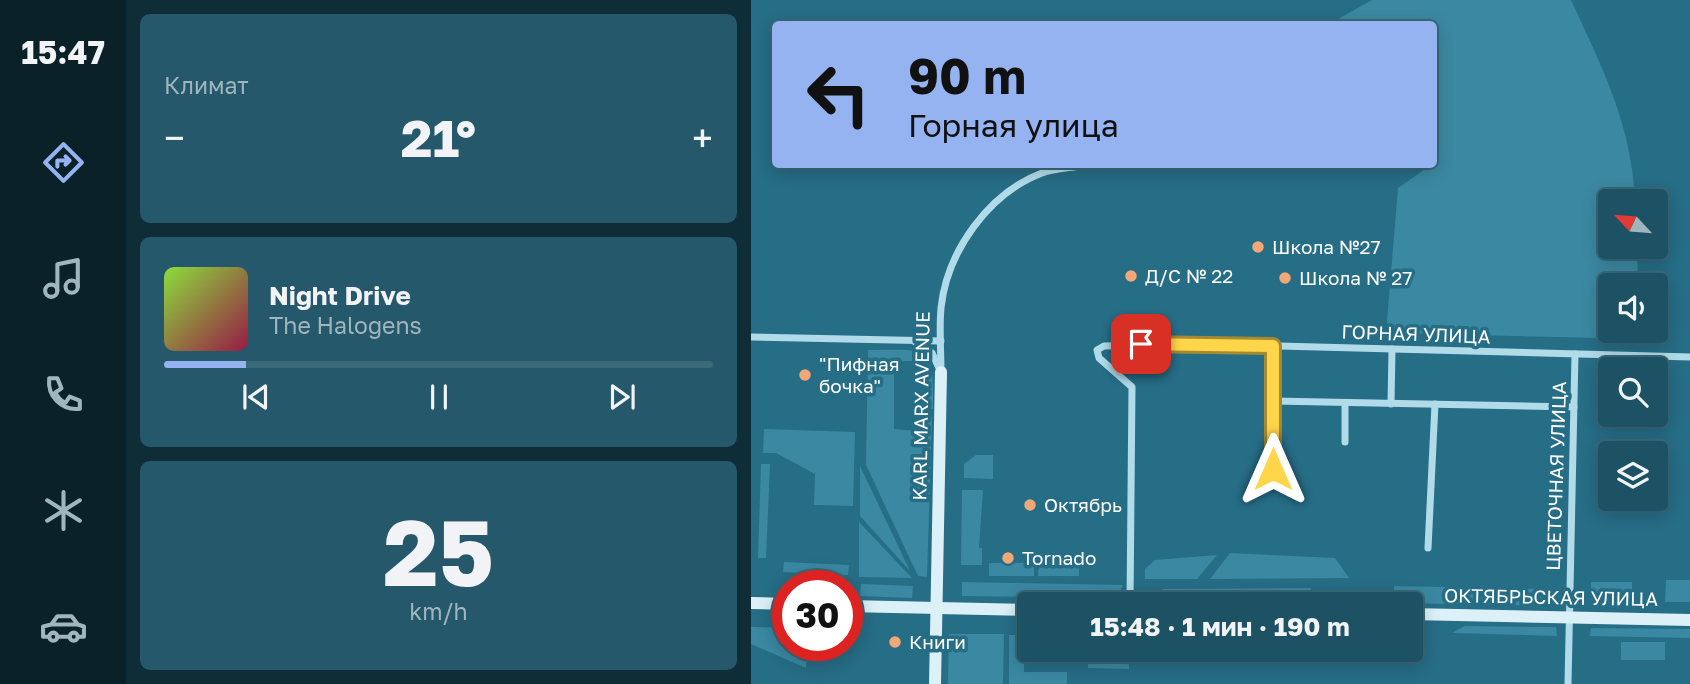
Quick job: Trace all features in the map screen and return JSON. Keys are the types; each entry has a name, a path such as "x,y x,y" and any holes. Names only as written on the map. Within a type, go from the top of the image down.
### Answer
{"street":[{"name":"KARL MARX AVENUE","path":"935,684 941,306 955,260 976,222 1000,195 1043,172 1067,168"},
{"path":"751,337 941,341"},
{"path":"907,340 918,343 932,353 941,372"},
{"name":"ГОРНАЯ УЛИЦА","path":"1130,592 1132,387 1099,358 1097,350 1104,346 1273,346 1690,357"},
{"path":"1273,346 1273,469"},
{"path":"1391,404 1392,349"},
{"name":"ЦВЕТОЧНАЯ УЛИЦА","path":"1568,684 1575,354"},
{"path":"1273,401 1574,407"},
{"path":"1345,403 1345,442"},
{"path":"1428,548 1435,404"},
{"path":"751,603 772,604"},
{"path":"863,606 1017,610"},
{"name":"ОКТЯБРЬСКАЯ УЛИЦА","path":"1423,614 1690,620"}],"shaded area":[{"path":"1372,0 1571,0 1594,49 1622,122 1633,173 1634,189 1598,189 1598,259 1637,259 1638,273 1598,273 1598,338 1386,333 1398,188 1427,168 1437,168 1437,21 1338,19"},
{"path":"868,350 917,352 925,355 932,372 933,409 927,409 927,361 894,361 894,429 917,431 918,416 932,417 927,577 918,576 866,465"},
{"path":"764,429 855,432 853,506 814,505 815,474 776,453 763,453"},
{"path":"976,455 993,455 993,479 964,478 964,464"},
{"path":"761,464 770,464 766,558 758,558"},
{"path":"860,466 910,571 860,516"},
{"path":"962,490 983,490 979,548 982,548 982,565 961,565"},
{"path":"859,522 912,578 863,577 863,570 859,570"},
{"path":"1230,553 1335,558 1349,578 1210,579"},
{"path":"1217,555 1197,579 1145,579 1145,569 1155,560"},
{"path":"784,562 849,565 848,570 783,570"},
{"path":"989,563 1034,563 1034,576 989,576"},
{"path":"1039,563 1079,563 1079,576 1038,576"},
{"path":"1666,580 1690,580 1690,602 1665,602"},
{"path":"962,582 1123,585 1120,592 1017,592 1017,597 962,596"},
{"path":"1591,582 1632,582 1632,602 1591,602"},
{"path":"863,584 913,586 912,598 863,596"},
{"path":"1394,586 1556,589 1556,606 1423,604 1423,592 1394,592"},
{"path":"1311,588 1312,592 1162,592 1163,589"},
{"path":"1464,626 1556,627 1557,636 1452,633"},
{"path":"751,627 772,628 772,653 751,644"},
{"path":"1591,628 1690,629 1690,638 1590,636"},
{"path":"949,634 1004,634 1003,684 948,684"},
{"path":"1009,635 1017,635 1017,662 1024,662 1024,672 1067,672 1067,684 1009,684"},
{"path":"1621,642 1665,642 1665,660 1621,660"},
{"path":"790,661 806,661 806,668"},
{"path":"1088,662 1129,662 1129,669 1088,668"}],"place":[{"name":"Школа №27","path":"1258,247"},
{"name":"Д/С № 22","path":"1131,276"},
{"name":"Школа № 27","path":"1285,278"},
{"name":"\"Пифная бочка\"","path":"805,375"},
{"name":"Октябрь","path":"1030,505"},
{"name":"Tornado","path":"1008,558"},
{"name":"Книги","path":"895,642"}],"route":[{"path":"1141,344 1273,346 1273,469"}]}
